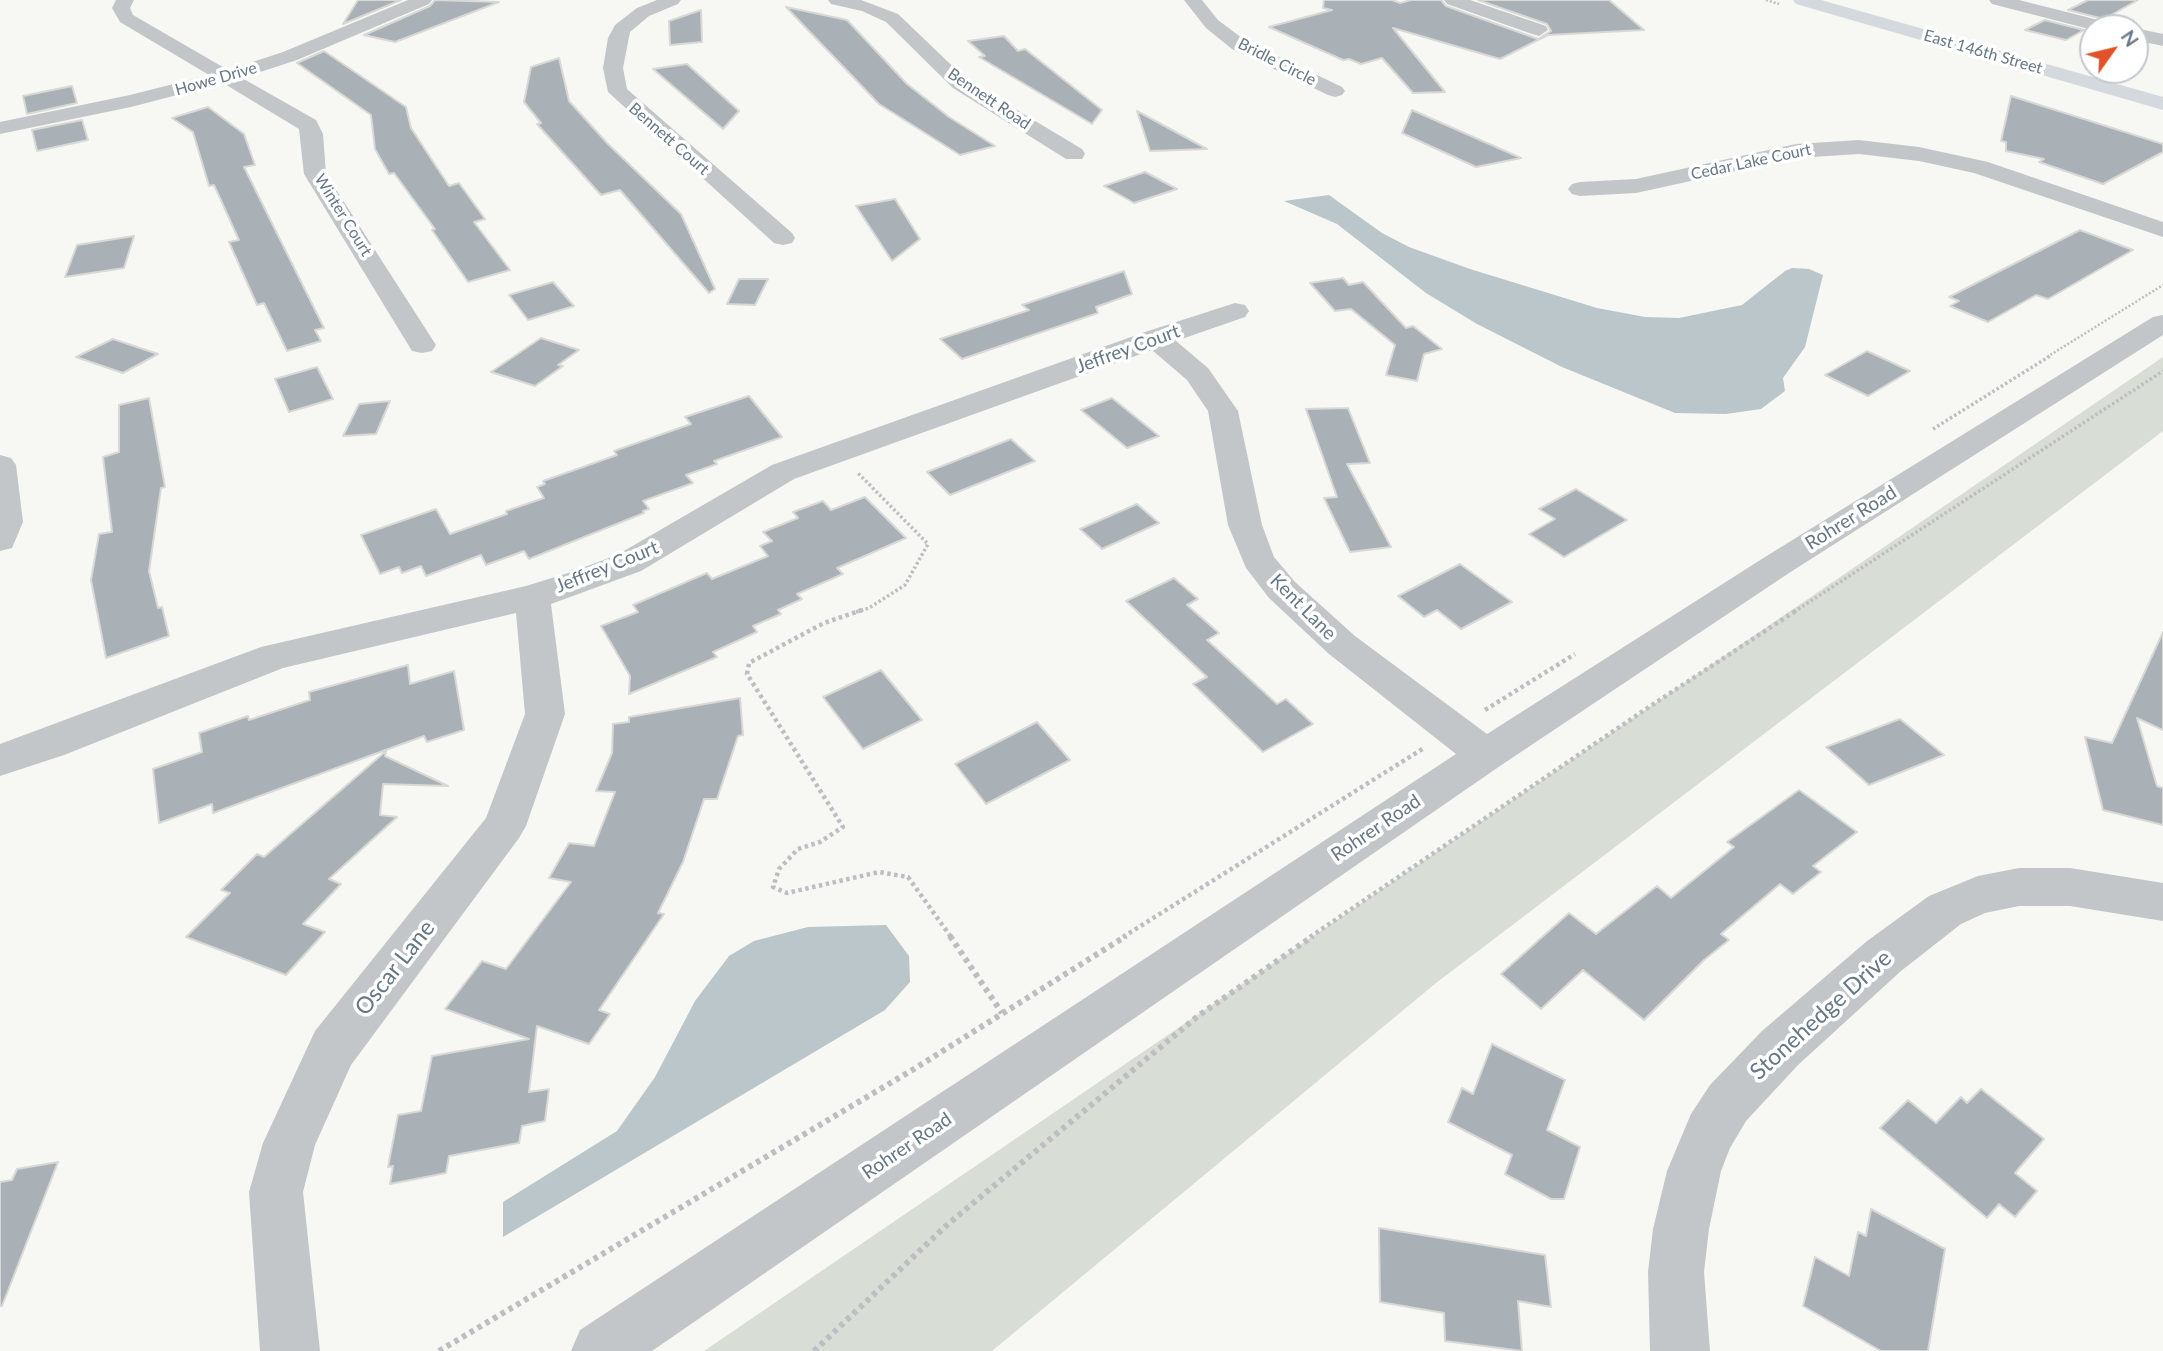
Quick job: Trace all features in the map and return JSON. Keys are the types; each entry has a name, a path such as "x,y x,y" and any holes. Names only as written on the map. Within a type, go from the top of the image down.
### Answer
{"main road":[{"name":"East 146th Street","path":"1802,0 2163,104"}],"street":[{"path":"125,0 121,8 126,18 228,76"},
{"name":"Howe Drive","path":"0,128 131,101 228,76 301,51 423,0"},
{"name":"Bennett Court","path":"672,0 643,12 622,29 617,38 613,68 618,92 783,238"},
{"name":"Bennett Road","path":"837,0 868,7 892,18 960,84 1074,154"},
{"name":"Bridle Circle","path":"1194,0 1212,23 1239,44 1335,91"},
{"path":"1453,0 1539,30"},
{"path":"1998,0 2079,21"},
{"name":"Winter Court","path":"228,76 308,125 312,134 315,174 422,345"},
{"name":"Cedar Lake Court","path":"1580,188 1636,186 1796,151 1859,147 1919,154 1980,167 2163,230"},
{"name":"Jeffrey Court","path":"0,760 50,744 274,657 532,597 629,563 783,472 1235,311"},
{"name":"Rohrer Road","path":"601,1351 1470,743 1777,565 2163,323"},
{"name":"Kent Lane","path":"1155,338 1198,374 1223,411 1245,525 1258,560 1282,590 1342,645 1470,743"},
{"path":"0,465 6,522 0,540"},
{"name":"Oscar Lane","path":"290,1351 276,1192 289,1143 333,1048 504,826 545,714 532,597"},
{"name":"Stonehedge Drive","path":"1680,1351 1676,1272 1681,1229 1694,1171 1710,1132 1728,1104 1780,1048 1884,956 1945,910 1978,895 2019,887 2070,887 2163,902"}],"path":[{"path":"1928,432 2163,285"},
{"path":"814,1351 948,1224 1198,1016 1649,707 2163,371"},
{"path":"853,467 928,544 905,585 869,608 824,623 749,663 747,674 843,827 820,842 798,849 779,869 773,887 787,893 879,872 908,877 1002,1013"},
{"path":"439,1351 914,1069 1002,1013 1470,743 1576,653"}],"shaded area":[{"path":"1329,195 1382,233 1409,247 1597,308 1645,317 1679,318 1742,305 1792,268 1809,269 1823,275 1805,347 1783,378 1785,391 1761,409 1726,414 1675,413 1562,367 1477,324 1426,293 1337,224 1284,201"},
{"path":"2163,357 2163,431 1436,983 992,1351 704,1351"},
{"path":"886,925 909,956 910,982 885,1010 503,1237 503,1202 617,1131 655,1077 695,1001 729,956 754,941 808,927"}],"building":[{"path":"358,0 401,0 343,24"},
{"path":"435,0 499,2 395,42 364,35 430,6"},
{"path":"1324,0 1392,0 1400,3 1411,0 1441,0 1446,6 1538,39 1551,31 1547,24 1478,0 1609,0 1644,30 1548,35 1500,59 1393,28 1445,92 1413,93 1382,58 1361,64 1349,59 1343,60 1269,27 1332,10 1323,8"},
{"path":"2088,0 2138,0 2113,14 2084,14 2068,10"},
{"path":"786,7 847,20 907,84 949,117 995,146 960,155 879,104"},
{"path":"701,10 702,42 670,45 669,21"},
{"path":"2045,20 2079,29 2079,33 2066,40 2025,30"},
{"path":"1004,36 1018,51 1025,49 1102,110 1092,124 979,57 985,56 968,41"},
{"path":"324,51 406,107 411,128 449,186 459,183 485,219 474,222 510,270 468,282 432,230 435,229 394,173 389,174 375,149 371,115 297,63"},
{"path":"559,58 569,101 607,143 681,214 715,289 709,293 620,190 601,195 537,124 541,123 524,102 531,67"},
{"path":"687,64 739,111 723,129 653,69"},
{"path":"72,86 77,103 27,114 23,96"},
{"path":"2011,96 2163,144 2163,152 2103,184 2039,162 2044,159 2006,151 2006,142 2001,141"},
{"path":"208,107 244,134 255,165 244,167 324,328 315,330 321,341 287,351 264,303 257,305 229,242 239,240 214,185 209,186 193,132 172,118"},
{"path":"1412,110 1521,158 1476,167 1402,133"},
{"path":"1137,111 1207,149 1150,151"},
{"path":"82,120 88,140 37,151 32,130"},
{"path":"1145,172 1177,189 1134,203 1104,186"},
{"path":"895,199 920,239 892,261 856,206"},
{"path":"2080,230 2133,250 2048,299 2036,295 1988,322 1950,306 1959,301 1949,297"},
{"path":"134,236 124,268 65,277 77,245"},
{"path":"1124,271 1132,294 1096,307 1098,313 962,359 940,339 1029,310 1022,305"},
{"path":"1343,278 1349,285 1363,282 1406,328 1413,326 1442,349 1424,354 1417,381 1386,375 1395,345 1351,309 1335,311 1310,283"},
{"path":"739,279 768,279 755,305 727,304"},
{"path":"553,282 574,306 528,320 509,295"},
{"path":"541,338 579,350 558,365 563,366 535,386 491,372"},
{"path":"113,339 158,354 123,373 76,357"},
{"path":"1867,351 1910,371 1868,396 1825,375"},
{"path":"317,367 333,399 289,412 275,379"},
{"path":"749,396 782,437 714,461 717,464 686,475 693,483 643,501 649,509 643,511 644,513 529,559 524,551 486,565 481,555 426,576 421,566 402,573 399,567 380,574 361,535 436,509 450,534 507,514 506,511 544,498 537,487 545,484 543,481 617,455 614,451 691,424 685,417"},
{"path":"149,398 165,487 161,488 149,571 158,608 162,607 169,636 106,658 91,580 99,534 112,532 103,457 119,452 119,405"},
{"path":"1112,398 1159,436 1127,448 1081,410"},
{"path":"390,401 376,434 343,436 359,404"},
{"path":"1348,408 1370,463 1347,464 1391,547 1350,552 1324,498 1337,497 1306,409"},
{"path":"1011,439 1035,461 950,495 927,472"},
{"path":"1576,489 1627,520 1564,557 1529,534 1555,519 1539,509"},
{"path":"865,497 906,538 837,568 843,574 797,594 802,599 778,610 781,614 753,626 757,632 713,652 717,657 629,694 630,676 601,626 638,612 633,605 707,573 712,579 768,556 760,546 772,541 763,532 798,518 793,512 823,501 831,510"},
{"path":"1137,504 1159,523 1102,549 1080,529"},
{"path":"1460,564 1512,602 1461,629 1437,610 1424,617 1398,596"},
{"path":"1174,578 1198,599 1187,605 1219,633 1207,640 1277,704 1286,699 1313,724 1263,752 1193,684 1207,677 1126,601"},
{"path":"2163,632 2163,730 2137,718 2157,786 2163,788 2163,825 2103,810 2085,737 2112,743"},
{"path":"408,665 410,684 454,671 464,730 427,742 424,736 213,813 212,804 159,823 153,769 202,752 199,733 248,716 249,720 310,700 309,692"},
{"path":"881,670 922,720 863,749 823,697"},
{"path":"740,698 743,735 738,736 717,799 704,799 683,862 658,913 664,914 599,1010 610,1014 589,1044 537,1026 529,1092 549,1089 545,1121 522,1126 519,1143 449,1156 446,1173 390,1184 393,1166 388,1167 398,1115 421,1111 432,1056 529,1039 445,1009 482,961 506,969 571,882 549,878 569,843 594,846 615,792 596,791 612,753 613,724 629,722 629,717"},
{"path":"1900,719 1944,755 1869,785 1826,747"},
{"path":"1037,722 1070,760 986,804 955,764"},
{"path":"386,751 385,756 448,786 383,784 380,815 397,817 329,879 341,884 303,924 325,932 286,975 186,937 230,893 221,890 257,854 264,857"},
{"path":"1799,790 1857,832 1813,866 1821,872 1793,894 1780,884 1721,934 1729,940 1704,960 1644,1020 1583,970 1541,1009 1501,974 1569,913 1596,934 1657,886 1671,898 1734,847 1727,842"},
{"path":"1492,1044 1565,1080 1547,1130 1580,1147 1564,1199 1551,1199 1505,1174 1512,1155 1448,1122 1462,1088 1473,1094"},
{"path":"1981,1089 2044,1139 2015,1173 2037,1191 2015,1217 1999,1204 1987,1218 1880,1128 1908,1100 1936,1123 1961,1097 1967,1103"},
{"path":"58,1162 0,1306 0,1182 12,1180 17,1169"},
{"path":"1871,1209 1945,1249 1928,1351 1881,1351 1803,1306 1815,1257 1849,1276 1858,1232 1866,1236"},
{"path":"1379,1228 1545,1255 1551,1307 1518,1301 1522,1351 1445,1341 1444,1313 1380,1302"}]}
